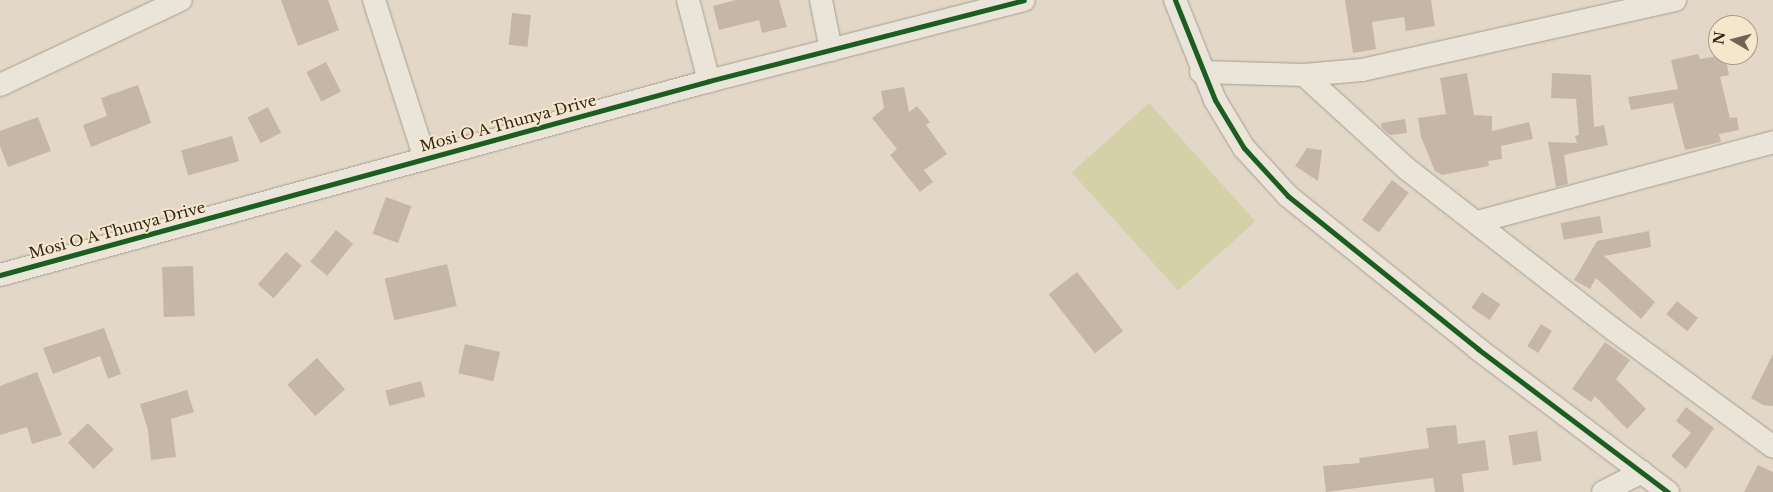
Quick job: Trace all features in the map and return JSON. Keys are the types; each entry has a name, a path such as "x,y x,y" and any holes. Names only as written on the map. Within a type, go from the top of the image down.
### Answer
{"street":[{"path":"0,85 181,0"},
{"path":"374,0 425,159"},
{"path":"688,0 709,81"},
{"path":"820,0 831,50"},
{"name":"Mosi O A Thunya Drive","path":"0,275 709,81 1024,0"},
{"path":"1175,0 1201,72 1244,148 1288,196 1478,349 1668,492"},
{"path":"1201,72 1304,74 1362,70 1429,57 1675,0"},
{"path":"1304,74 1407,169 1614,330 1773,447"},
{"path":"1477,222 1765,142 1773,142"},
{"path":"1604,492 1642,472"}],"shaded area":[{"path":"1149,103 1255,221 1178,291 1072,173"}],"building":[{"path":"281,0 328,0 339,30 298,46"},
{"path":"736,0 779,0 787,27 762,33 759,20 719,30 713,6"},
{"path":"1345,0 1431,0 1435,26 1406,31 1404,17 1372,22 1376,49 1353,53"},
{"path":"512,13 531,15 528,47 509,45"},
{"path":"1698,54 1700,59 1708,58 1708,65 1727,65 1729,75 1720,77 1730,118 1737,117 1739,130 1719,134 1721,142 1685,150 1673,103 1631,110 1628,97 1678,89 1671,60"},
{"path":"326,62 341,91 321,101 306,72"},
{"path":"1467,73 1474,115 1492,116 1492,131 1529,122 1533,139 1501,146 1502,159 1488,161 1489,166 1442,175 1435,171 1421,137 1418,118 1446,114 1440,78"},
{"path":"1552,73 1591,75 1594,127 1604,125 1608,145 1564,155 1568,184 1556,187 1548,142 1577,143 1575,136 1579,135 1576,99 1551,98"},
{"path":"138,85 151,123 91,147 83,125 107,116 101,98"},
{"path":"904,87 909,112 917,106 930,122 926,125 947,154 924,170 933,182 920,192 890,155 897,149 872,118 884,108 881,91"},
{"path":"268,107 281,133 261,143 248,117"},
{"path":"38,117 51,151 8,167 0,146 0,131"},
{"path":"1405,119 1407,133 1390,135 1382,128 1381,123"},
{"path":"232,136 239,161 188,176 181,151"},
{"path":"1307,148 1322,150 1318,181 1295,166"},
{"path":"1392,180 1409,193 1379,233 1362,220"},
{"path":"386,197 411,206 398,243 373,234"},
{"path":"1600,216 1603,233 1564,240 1561,223"},
{"path":"336,230 353,244 327,276 310,262"},
{"path":"1649,231 1651,247 1604,256 1655,302 1641,319 1596,278 1590,289 1574,280 1597,241"},
{"path":"286,252 302,266 274,298 258,284"},
{"path":"447,264 457,306 394,320 385,278"},
{"path":"193,266 195,316 164,317 162,267"},
{"path":"1077,272 1123,331 1095,353 1049,294"},
{"path":"1482,292 1500,304 1490,320 1471,308"},
{"path":"1677,301 1698,318 1687,331 1666,314"},
{"path":"1541,324 1552,331 1538,353 1527,346"},
{"path":"104,328 121,374 108,379 100,356 53,374 43,348"},
{"path":"1605,342 1630,360 1616,379 1646,409 1627,429 1595,396 1591,402 1572,389"},
{"path":"465,344 500,352 493,381 458,373"},
{"path":"1773,354 1773,406 1763,405 1751,398"},
{"path":"317,358 345,389 315,416 287,385"},
{"path":"37,372 62,435 32,444 27,427 0,435 0,386"},
{"path":"421,381 425,396 389,406 385,391"},
{"path":"187,390 194,412 171,419 176,457 151,460 148,430 140,404"},
{"path":"1686,407 1714,428 1686,469 1671,456 1691,433 1676,421"},
{"path":"88,423 114,450 94,469 68,442"},
{"path":"1456,425 1458,444 1485,440 1489,470 1462,474 1464,492 1435,492 1433,478 1326,492 1323,466 1360,463 1359,458 1429,448 1426,428"},
{"path":"1537,431 1542,461 1513,465 1508,436"},
{"path":"1758,465 1773,472 1773,492 1744,492"}],"cycle path":[{"path":"0,275 709,81 1024,0"},
{"path":"1175,0 1215,100 1244,148 1288,196 1478,349 1668,492"}]}
